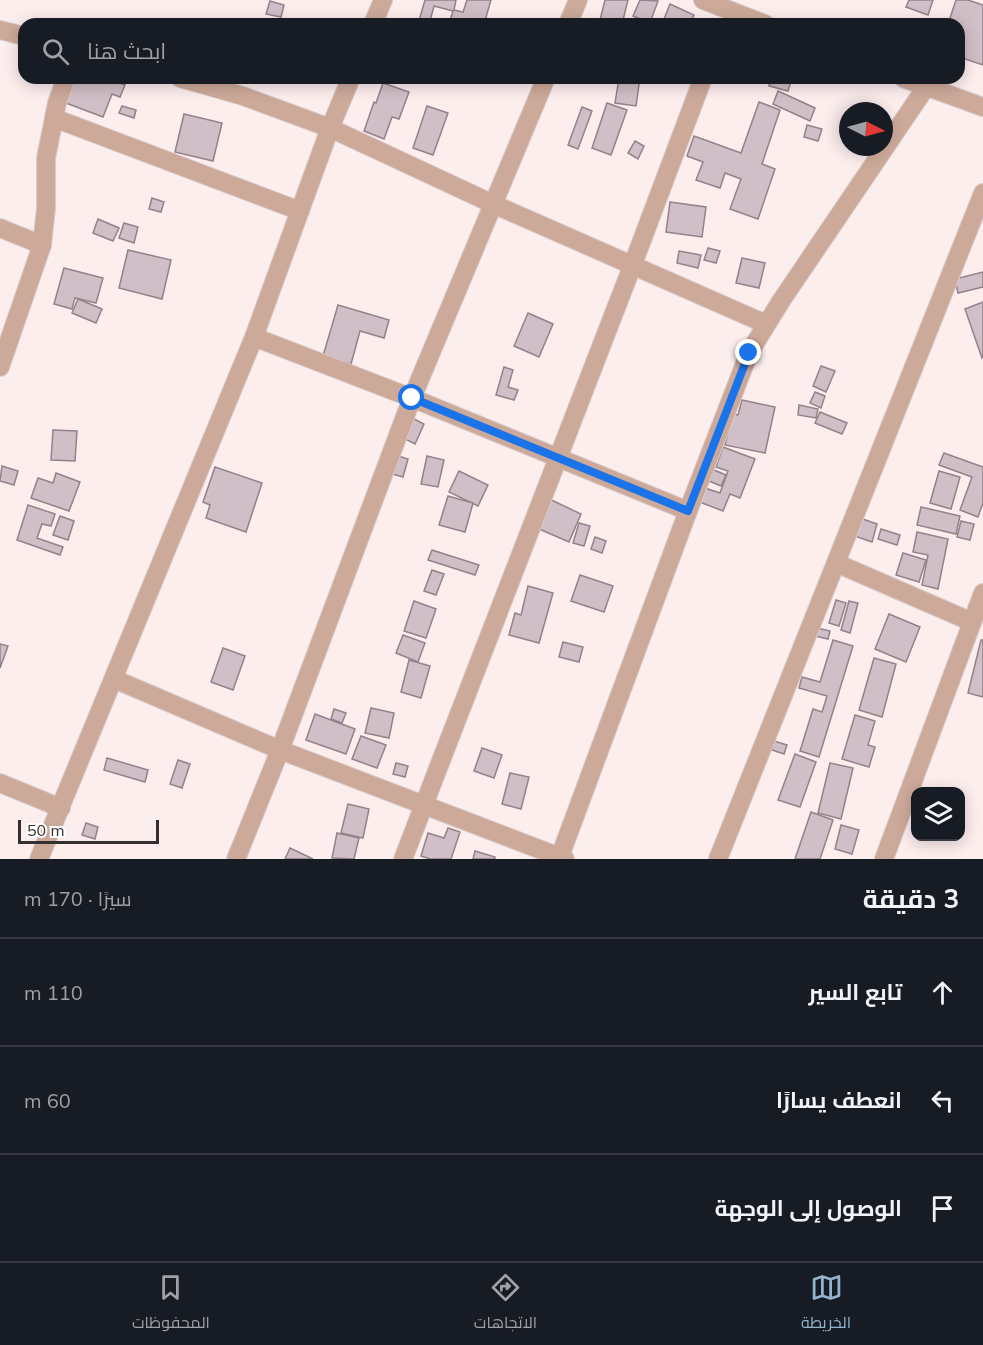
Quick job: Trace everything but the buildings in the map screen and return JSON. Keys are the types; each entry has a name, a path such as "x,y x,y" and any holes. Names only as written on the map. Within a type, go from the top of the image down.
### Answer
{"street":[{"path":"376,18 383,0"},
{"path":"570,18 578,0"},
{"path":"703,0 726,17"},
{"path":"0,30 18,34"},
{"path":"0,367 42,245 46,208 46,158 64,84"},
{"path":"201,84 243,96 330,128 493,204 766,324"},
{"path":"39,859 254,337 330,128 348,84"},
{"path":"236,859 412,398 543,84"},
{"path":"403,859 701,84"},
{"path":"918,84 983,107"},
{"path":"114,679 279,750 561,858 688,511 749,353 766,324 926,87"},
{"path":"54,118 300,211"},
{"path":"718,859 983,193"},
{"path":"0,228 42,245"},
{"path":"254,337 412,398 688,511"},
{"path":"836,563 972,622"},
{"path":"884,859 983,593"},
{"path":"0,783 60,808"}],"route":[{"path":"412,398 688,511 749,353"}]}
